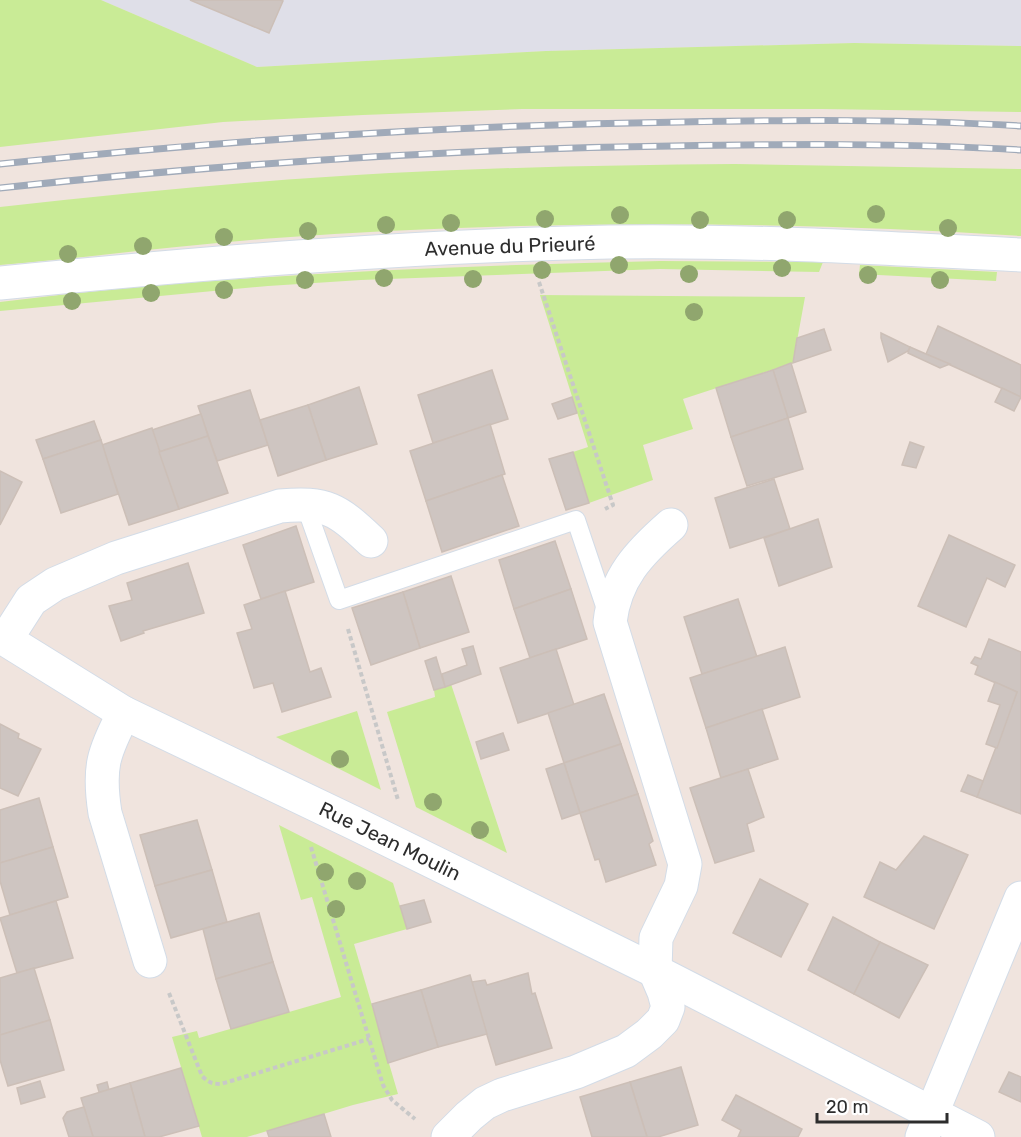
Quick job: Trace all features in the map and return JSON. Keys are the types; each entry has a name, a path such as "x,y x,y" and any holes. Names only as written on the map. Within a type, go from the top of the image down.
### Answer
{"street":[{"name":"Avenue du Prieuré","path":"0,283 304,255 609,242 706,242 876,247 1021,255"},
{"name":"Rue Jean Moulin","path":"371,541 342,516 323,506 305,504 280,507 116,558 76,574 55,584 31,600 3,638 124,713 655,971 883,1088 927,1125 978,1137"},
{"path":"434,1130 469,1116 485,1103 502,1095 576,1072 626,1051 663,1020 668,1007 655,971 656,938 681,886 685,864 610,622 612,608 626,574 638,555 671,525"},
{"path":"124,713 107,747 103,761 102,789 105,813 150,961"},
{"path":"927,1125 1021,898"}],"lane":[{"path":"305,504 339,600 576,520 610,622"}],"path":[{"name":"Avenue du Prieuré","path":"549,280 538,280 613,505 576,520"},
{"path":"339,600 398,800 404,848"},
{"path":"295,795 383,1085 392,1100 434,1130"},
{"path":"150,961 173,1001 202,1076 207,1082 221,1084 369,1039"}],"shaded area":[{"path":"101,0 1021,0 1021,46 854,43 546,51 257,67"}],"green space":[{"path":"0,0 101,0 257,67 546,51 854,43 1021,46 1021,112 822,109 522,109 223,122 0,147"},
{"path":"735,164 1021,169 1021,236 835,227 555,225 276,238 0,265 0,207 195,187 390,173"},
{"path":"660,261 823,262 819,272 660,269 361,280 268,286 0,311 0,302 247,278 412,269"},
{"path":"860,265 997,272 996,281 859,274"},
{"path":"540,295 805,297 793,363 683,399 693,429 643,445 653,480 589,503 573,452 588,447"},
{"path":"451,684 507,853 416,807 387,712 435,697 434,690"},
{"path":"357,711 381,790 276,737"},
{"path":"279,825 393,883 407,929 354,944 398,1094 247,1137 202,1137 172,1037 197,1031 199,1038 341,997 312,897 301,900"}],"building":[{"path":"190,0 280,0 283,1 269,33"},
{"path":"938,326 1021,365 1021,397 926,354"},
{"path":"824,329 831,350 793,363 797,338"},
{"path":"881,333 910,347 908,351 888,362"},
{"path":"910,347 950,364 940,368 908,353"},
{"path":"791,363 806,412 788,418 773,370"},
{"path":"492,370 508,419 433,443 418,395"},
{"path":"773,370 788,418 731,437 716,388"},
{"path":"359,387 377,444 326,460 308,405"},
{"path":"1002,388 1021,397 1014,411 995,402"},
{"path":"250,390 268,445 217,461 198,406"},
{"path":"572,397 577,413 558,419 552,404"},
{"path":"308,405 326,460 278,476 260,420"},
{"path":"201,414 208,436 159,452 152,430"},
{"path":"788,418 803,469 747,486 731,437"},
{"path":"94,421 101,440 43,459 36,440"},
{"path":"490,424 505,474 426,501 410,451"},
{"path":"152,428 179,509 129,525 102,445"},
{"path":"208,436 228,493 179,509 159,452"},
{"path":"101,440 118,494 61,513 43,459"},
{"path":"910,442 924,447 916,468 902,465"},
{"path":"573,452 589,503 566,510 549,459"},
{"path":"0,471 22,482 0,525"},
{"path":"502,475 519,526 442,552 426,501"},
{"path":"774,479 790,529 730,548 715,498"},
{"path":"818,519 832,567 779,586 764,538"},
{"path":"296,526 314,582 261,599 243,545"},
{"path":"949,535 1015,565 1005,587 987,578 966,627 918,606"},
{"path":"555,541 571,589 514,609 499,560"},
{"path":"188,563 204,613 143,631 144,633 121,641 109,606 132,600 127,583"},
{"path":"451,576 469,632 420,648 403,592"},
{"path":"571,589 587,639 530,658 514,609"},
{"path":"285,591 310,672 321,668 331,697 282,712 273,683 254,688 237,633 252,629 244,605"},
{"path":"403,592 420,648 371,665 352,608"},
{"path":"738,599 757,657 702,674 684,617"},
{"path":"989,639 1021,652 1021,814 977,797 1017,692 975,674 978,666 971,663 975,657 981,659"},
{"path":"473,646 481,674 445,687 442,674 467,665 462,649"},
{"path":"785,647 800,697 706,728 690,678"},
{"path":"556,649 574,705 518,723 500,668"},
{"path":"436,657 445,687 434,690 425,661"},
{"path":"995,682 1017,692 997,748 986,744 1000,705 988,701"},
{"path":"604,694 621,744 564,763 548,713"},
{"path":"762,709 778,759 721,778 706,728"},
{"path":"0,724 19,734 18,738 41,749 18,796 0,788"},
{"path":"503,733 509,750 481,759 476,742"},
{"path":"621,744 638,794 580,813 564,763"},
{"path":"564,763 580,813 562,819 546,769"},
{"path":"748,769 764,817 747,824 754,851 715,863 690,788"},
{"path":"968,775 983,781 977,797 961,791"},
{"path":"638,794 653,841 649,844 656,865 606,882 599,859 595,860 580,813"},
{"path":"39,798 53,847 0,863 0,810"},
{"path":"197,820 212,870 155,886 140,835"},
{"path":"924,836 968,855 934,929 864,897 880,862 896,870"},
{"path":"53,847 68,897 10,915 0,881 0,863"},
{"path":"212,870 227,922 171,938 155,886"},
{"path":"760,879 808,904 781,957 733,933"},
{"path":"424,900 431,922 407,929 400,906"},
{"path":"56,901 73,958 17,973 0,918"},
{"path":"259,913 273,962 216,979 203,929"},
{"path":"833,917 880,942 854,994 808,970"},
{"path":"880,942 928,965 899,1018 854,994"},
{"path":"273,962 289,1012 231,1029 216,979"},
{"path":"34,968 50,1020 0,1035 0,978"},
{"path":"528,973 532,994 535,993 552,1048 496,1065 471,982 485,980 487,985"},
{"path":"470,975 487,1034 438,1047 421,990"},
{"path":"421,990 438,1047 388,1063 372,1004"},
{"path":"50,1020 64,1070 8,1086 0,1060 0,1035"},
{"path":"681,1067 698,1125 658,1137 647,1137 630,1082"},
{"path":"181,1068 199,1126 159,1137 145,1137 130,1083"},
{"path":"1009,1072 1021,1077 1021,1102 999,1092"},
{"path":"40,1081 45,1097 21,1104 17,1088"},
{"path":"107,1082 109,1090 99,1092 97,1085"},
{"path":"630,1082 647,1137 592,1137 580,1097"},
{"path":"130,1083 145,1137 93,1137 81,1098"},
{"path":"736,1095 802,1129 798,1137 738,1137 741,1130 722,1120"},
{"path":"84,1107 93,1137 69,1137 63,1118 67,1112"},
{"path":"324,1114 331,1137 269,1137 267,1131"}],"railway":[{"path":"0,164 255,141 510,126 724,121 894,121 1021,126"},
{"path":"0,188 251,165 503,150 803,145 934,146 1021,150"}]}
